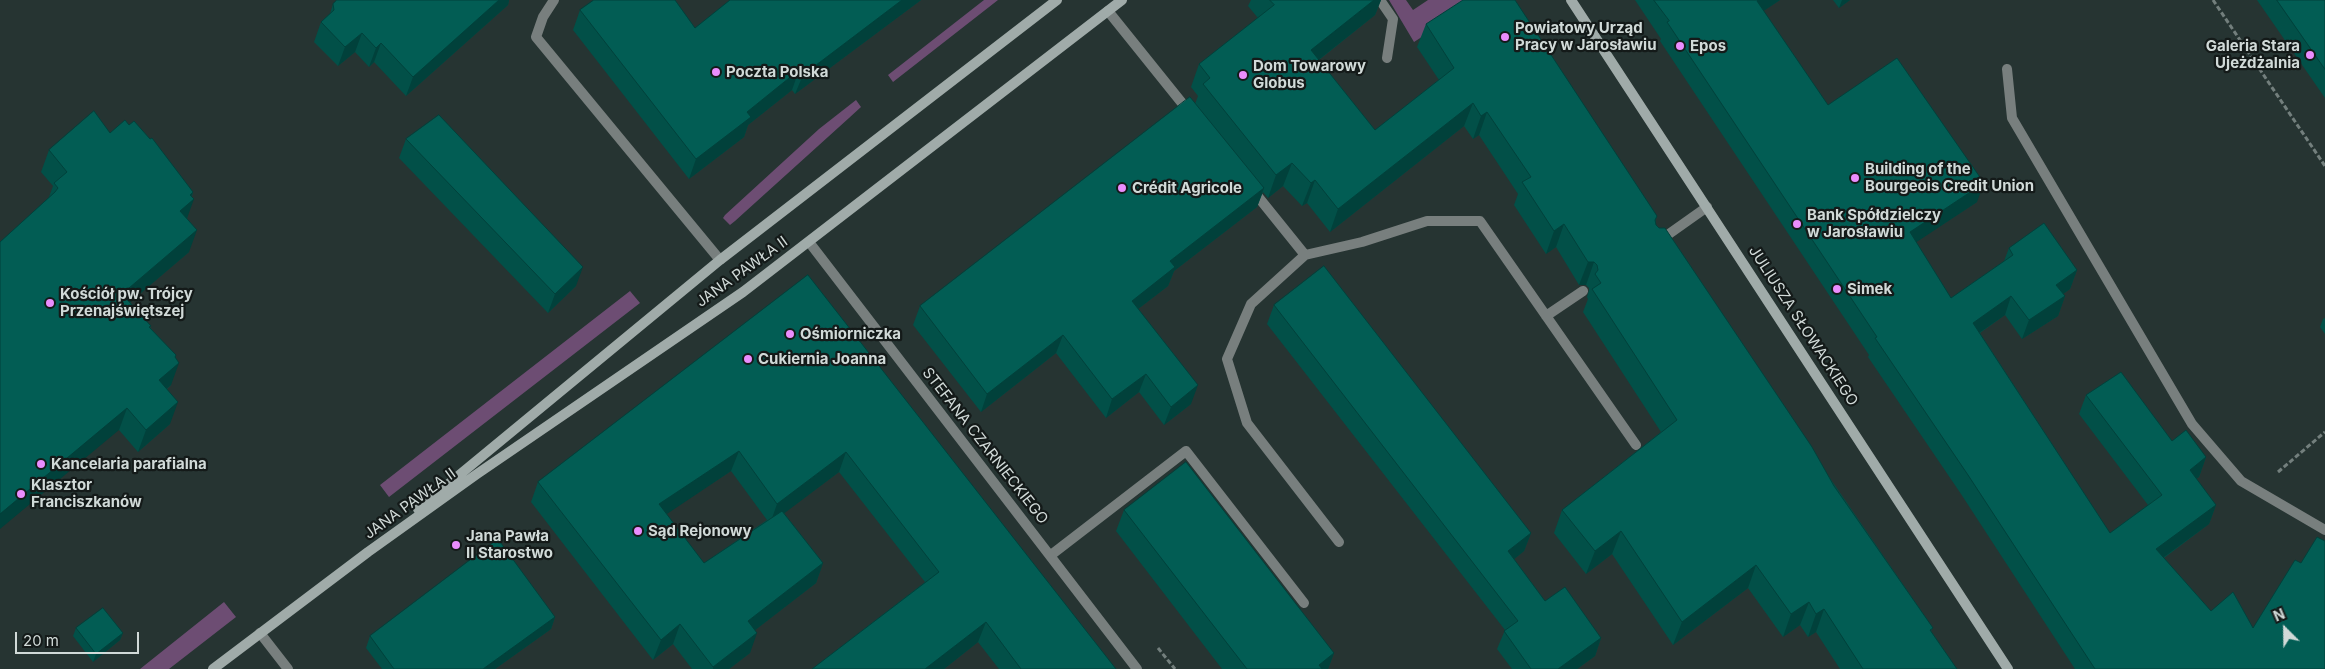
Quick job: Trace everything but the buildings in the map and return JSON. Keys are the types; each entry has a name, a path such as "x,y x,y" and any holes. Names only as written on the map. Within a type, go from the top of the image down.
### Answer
{"main road":[{"name":"JANA PAWŁA II","path":"368,552 470,464 720,260 1057,0"},
{"name":"JANA PAWŁA II","path":"213,669 368,552 477,474 742,292 1122,0"},
{"name":"JULIUSZA SŁOWACKIEGO","path":"1571,0 2008,669"}],"street":[{"path":"554,0 543,17 536,37 720,260"},
{"path":"1380,0 1393,19 1387,58"},
{"path":"1108,10 1196,119"},
{"path":"2007,69 2012,118 2192,424 2241,481 2325,530"},
{"path":"1244,179 1305,255"},
{"path":"1653,245 1707,207"},
{"path":"1340,542 1247,423 1227,359 1251,304 1305,255 1362,242 1427,221 1480,221 1636,445"},
{"name":"STEFANA CZARNIECKIEGO","path":"809,242 1137,669"},
{"path":"1546,316 1583,291"},
{"path":"1050,555 1186,451 1304,603"},
{"path":"260,632 288,669"}],"path":[{"path":"2214,0 2325,166"},
{"path":"2257,491 2325,432"}],"shaded area":[{"path":"984,0 998,0 893,82 888,75"},
{"path":"1389,0 1406,0 1413,10 1428,0 1479,0 1414,42"},
{"path":"856,100 861,107 735,221 730,225 723,218 819,129"},
{"path":"630,291 640,303 389,497 380,485"},
{"path":"224,602 236,617 169,669 140,669"}],"place":[{"name":"Powiatowy Urząd Pracy w Jarosławiu","path":"1505,37"},
{"name":"Epos","path":"1680,46"},
{"name":"Galeria Stara Ujeżdżalnia","path":"2310,55"},
{"name":"Poczta Polska","path":"716,72"},
{"name":"Dom Towarowy Globus","path":"1243,75"},
{"name":"Building of the Bourgeois Credit Union","path":"1855,178"},
{"name":"Crédit Agricole","path":"1122,188"},
{"name":"Bank Spółdzielczy w Jarosławiu","path":"1797,224"},
{"name":"Simek","path":"1837,289"},
{"name":"Kościół pw. Trójcy Przenajświętszej","path":"50,303"},
{"name":"Ośmiorniczka","path":"790,334"},
{"name":"Cukiernia Joanna","path":"748,359"},
{"name":"Kancelaria parafialna","path":"41,464"},
{"name":"Klasztor Franciszkanów","path":"21,494"},
{"name":"Sąd Rejonowy","path":"638,531"},
{"name":"Jana Pawła II Starostwo","path":"456,545"}]}
